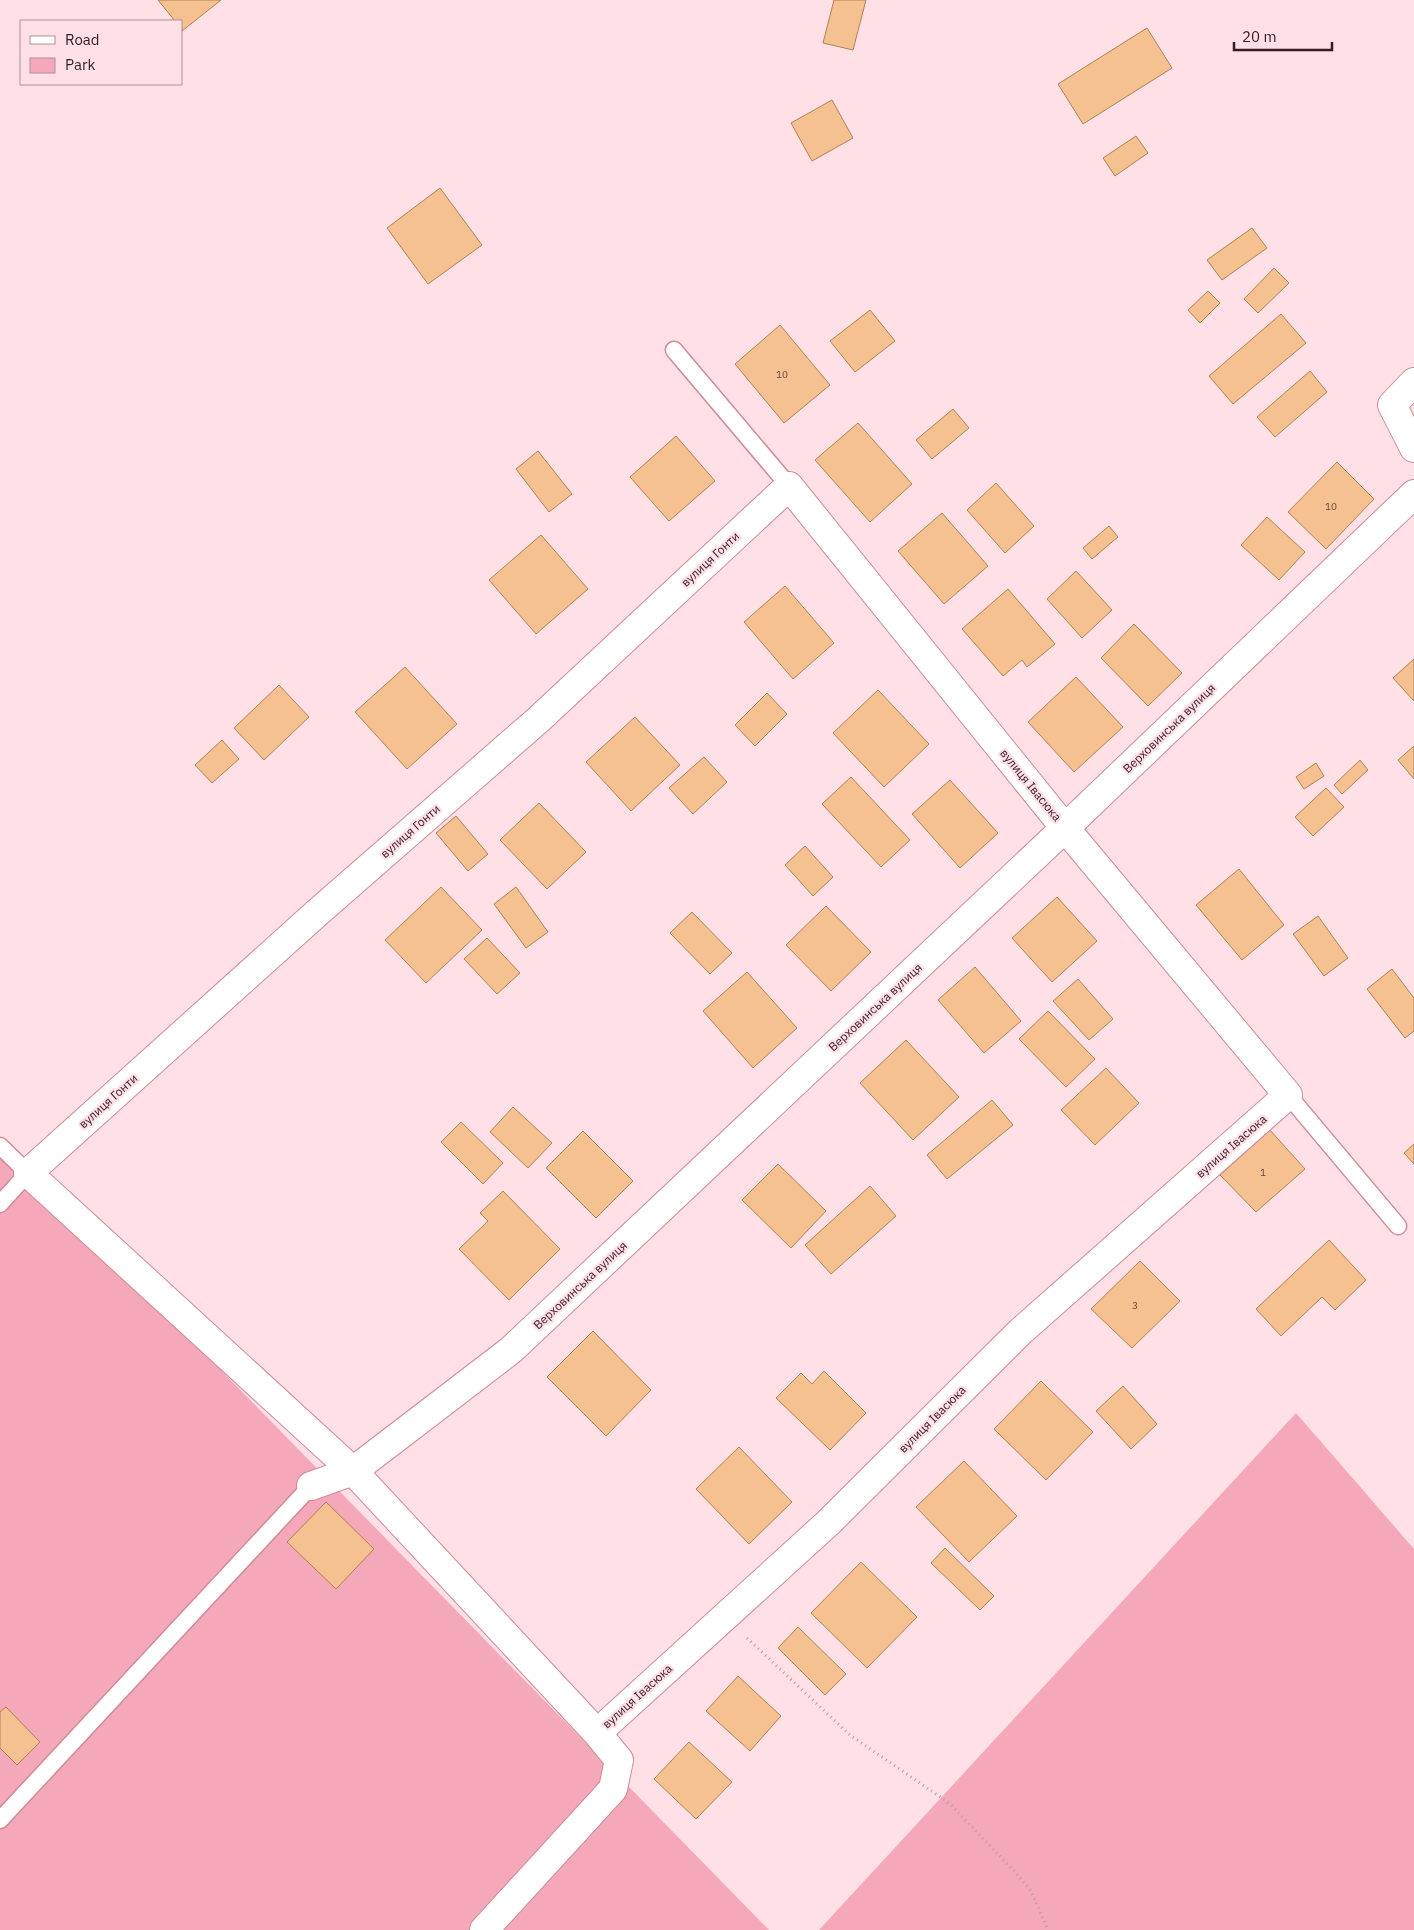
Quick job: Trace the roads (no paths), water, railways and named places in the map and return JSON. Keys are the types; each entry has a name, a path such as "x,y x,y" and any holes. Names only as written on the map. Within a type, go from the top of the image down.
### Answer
{"street":[{"path":"1414,382 1392,405 1414,448"},
{"name":"вулиця Івасюка","path":"597,1732 828,1523 1020,1332 1288,1095 1065,828 789,486"},
{"name":"вулиця Гонти","path":"28,1173 325,906 538,720 789,486"},
{"name":"Верховинська вулиця","path":"311,1486 353,1471 512,1350 1065,828 1414,494"},
{"path":"28,1173 353,1471 597,1732 619,1760 614,1790 484,1930"}],"lane":[{"path":"674,350 789,486"},
{"path":"1288,1095 1398,1226"},
{"path":"0,1146 28,1173 0,1204"},
{"path":"0,1820 311,1486"}]}
